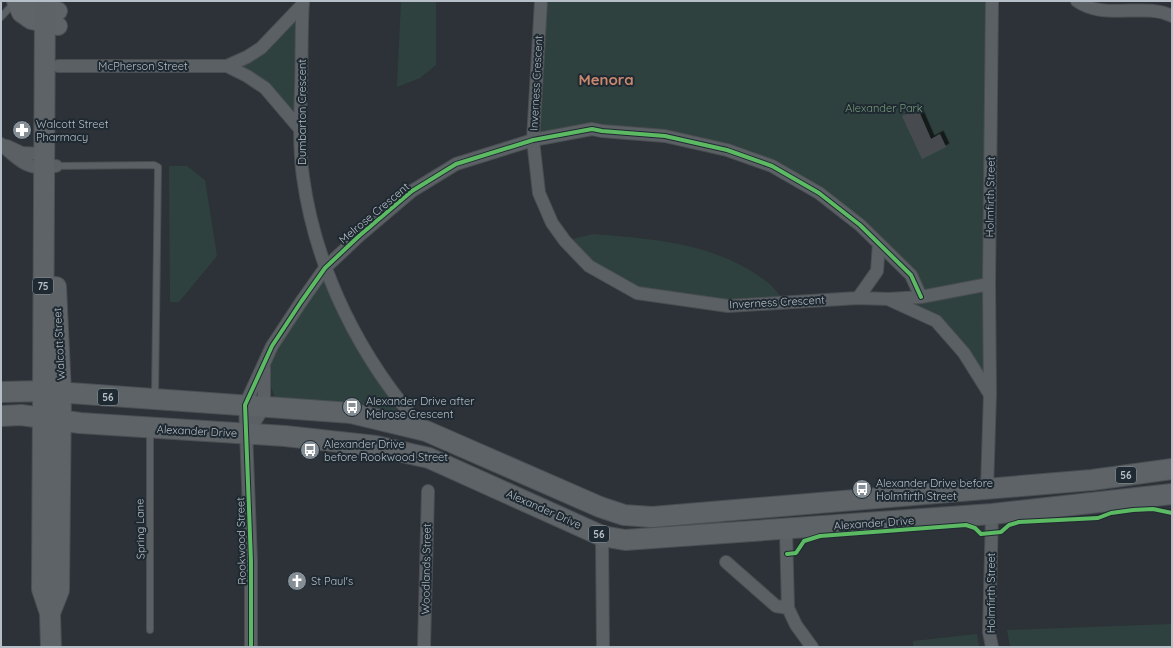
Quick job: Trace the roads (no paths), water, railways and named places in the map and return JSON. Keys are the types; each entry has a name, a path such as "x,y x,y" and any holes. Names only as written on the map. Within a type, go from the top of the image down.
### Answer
{"main road":[{"name":"Walcott Street","path":"48,163 58,66 52,12"},
{"name":"Walcott Street","path":"51,647 50,613 42,589 52,419 48,163 52,12"},
{"name":"56","path":"1,392 52,392 351,413 426,431 600,507 624,515 652,517 1092,480 1172,469"},
{"name":"56","path":"1,416 52,419"},
{"name":"Alexander Drive","path":"52,419 150,428 285,436 376,446 429,458 602,536 625,540 786,530 992,514 1172,494"}],"street":[{"path":"16,1 21,13 31,20 52,12"},
{"name":"Inverness Crescent","path":"541,1 533,140 539,193 552,223 565,241 589,266 637,294 728,306 858,298 889,300 921,297 989,284"},
{"name":"Holmfirth Street","path":"987,489 990,394 989,284 992,1"},
{"path":"1077,1 1081,4 1100,9 1152,11 1172,16"},
{"name":"McPherson Street","path":"58,66 227,66 246,58 261,48 303,3"},
{"name":"Dumbarton Crescent","path":"303,3 300,129 302,175 311,224 325,268 356,335 402,406 426,431"},
{"name":"McPherson Street","path":"227,66 247,76 265,88 300,129"},
{"name":"Melrose Crescent","path":"247,434 264,366 272,346 325,268 359,236 412,191 456,164 533,140 592,129 665,136 727,150 772,166 819,193 860,225 911,275 921,297"},
{"path":"1,143 20,163 48,163"},
{"path":"858,298 877,271 879,244"},
{"path":"889,300 936,321 964,353 990,394"},
{"name":"Melrose Crescent","path":"247,434 264,366"},
{"name":"Rookwood Street","path":"247,434 252,561 252,647"},
{"name":"Woodlands Street","path":"424,647 428,491"},
{"name":"Holmfirth Street","path":"992,514 988,632 992,647"},
{"path":"786,530 788,608 796,625 812,647"},
{"path":"602,536 603,647"},
{"path":"726,562 776,606 788,608"}],"lane":[{"path":"1,17 16,1"},
{"path":"48,163 154,165 158,167 155,400"},
{"name":"Spring Lane","path":"150,428 150,630"}],"place":[{"name":"Walcott Street Pharmacy","path":"22,130"},
{"name":"Alexander Drive after Melrose Crescent","path":"352,407"},
{"name":"Alexander Drive before Rookwood Street","path":"310,450"},
{"name":"Alexander Drive before Holmfirth Street","path":"862,489"},
{"name":"St Paul's","path":"297,581"}],"district":[{"name":"Menora","path":"606,80"}],"park label":[{"name":"Alexander Park","path":"884,108"}]}
